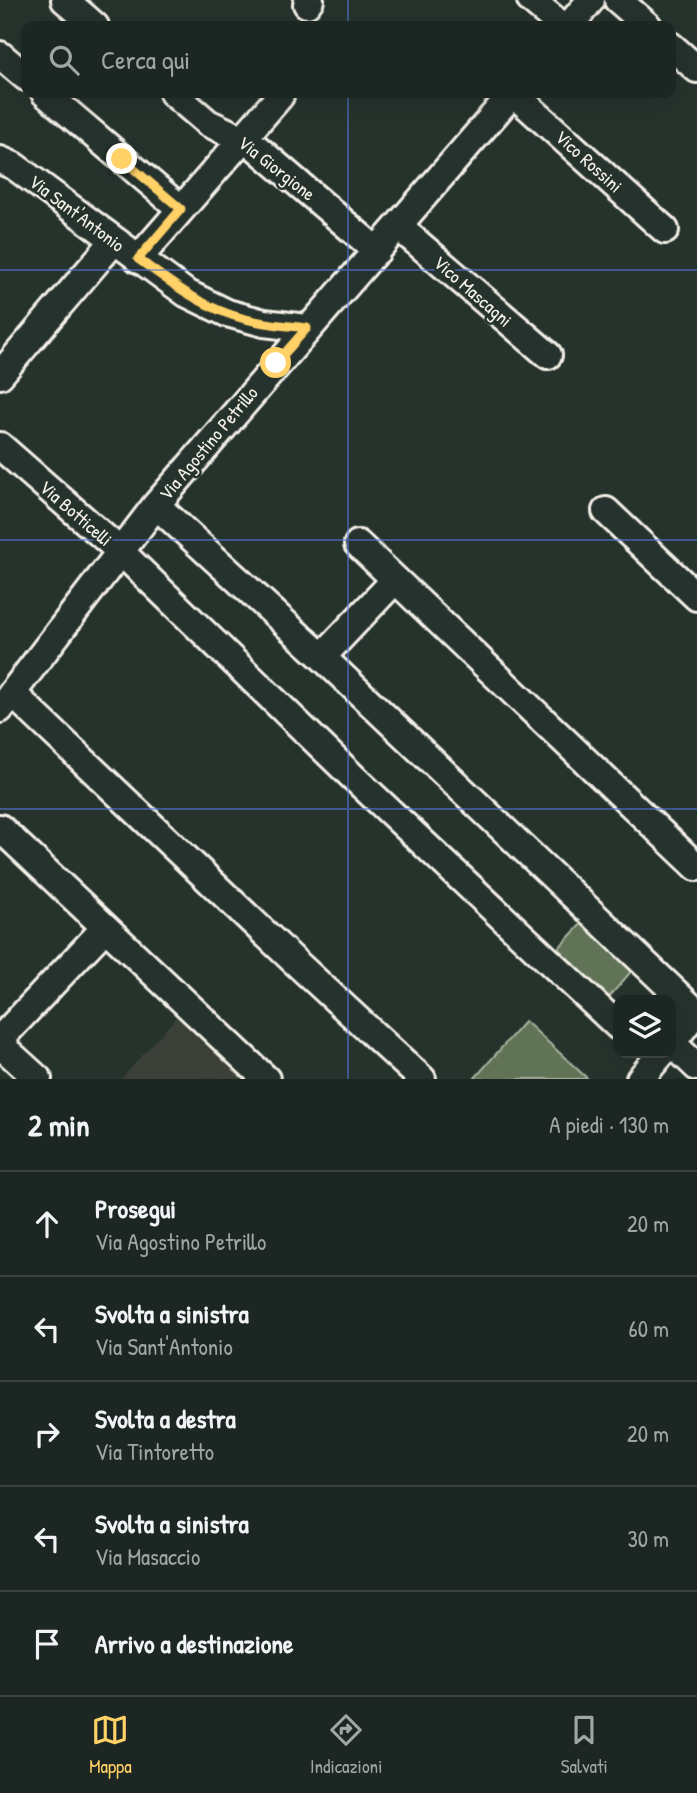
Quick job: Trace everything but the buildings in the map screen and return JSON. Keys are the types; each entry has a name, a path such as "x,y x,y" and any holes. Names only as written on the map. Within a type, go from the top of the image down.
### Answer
{"street":[{"path":"65,0 89,21"},
{"path":"531,0 556,21"},
{"path":"573,21 591,0"},
{"path":"618,0 642,21"},
{"path":"676,50 697,69"},
{"path":"0,55 21,73"},
{"path":"51,98 181,209"},
{"name":"Via Giorgione","path":"179,98 208,123 243,138 377,251"},
{"path":"138,259 278,98"},
{"name":"Via Agostino Petrillo","path":"6,701 156,505 509,98"},
{"name":"Vico Rossini","path":"519,98 665,230"},
{"name":"Via Sant'Antonio","path":"0,160 14,166 186,293 227,313 264,323 307,328"},
{"name":"Vico Mascagni","path":"398,227 548,355"},
{"path":"0,375 114,241"},
{"name":"Via Botticelli","path":"0,446 121,552 613,1021"},
{"path":"156,505 322,657 696,1011 676,1034"},
{"path":"606,511 697,597"},
{"path":"358,544 697,867"},
{"path":"322,657 396,580"},
{"path":"6,701 422,1079"},
{"path":"0,828 266,1079"},
{"path":"38,1079 6,1050 3,1036 104,929"},
{"path":"668,1058 697,1067"}],"shaded area":[{"path":"179,1014 251,1079 121,1079"}],"green space":[{"path":"584,921 634,968 604,1003 552,955"},
{"path":"525,1021 588,1079 474,1079"}],"route":[{"path":"122,159 181,209 138,259 186,293 227,313 264,323 307,328 276,363"}]}
